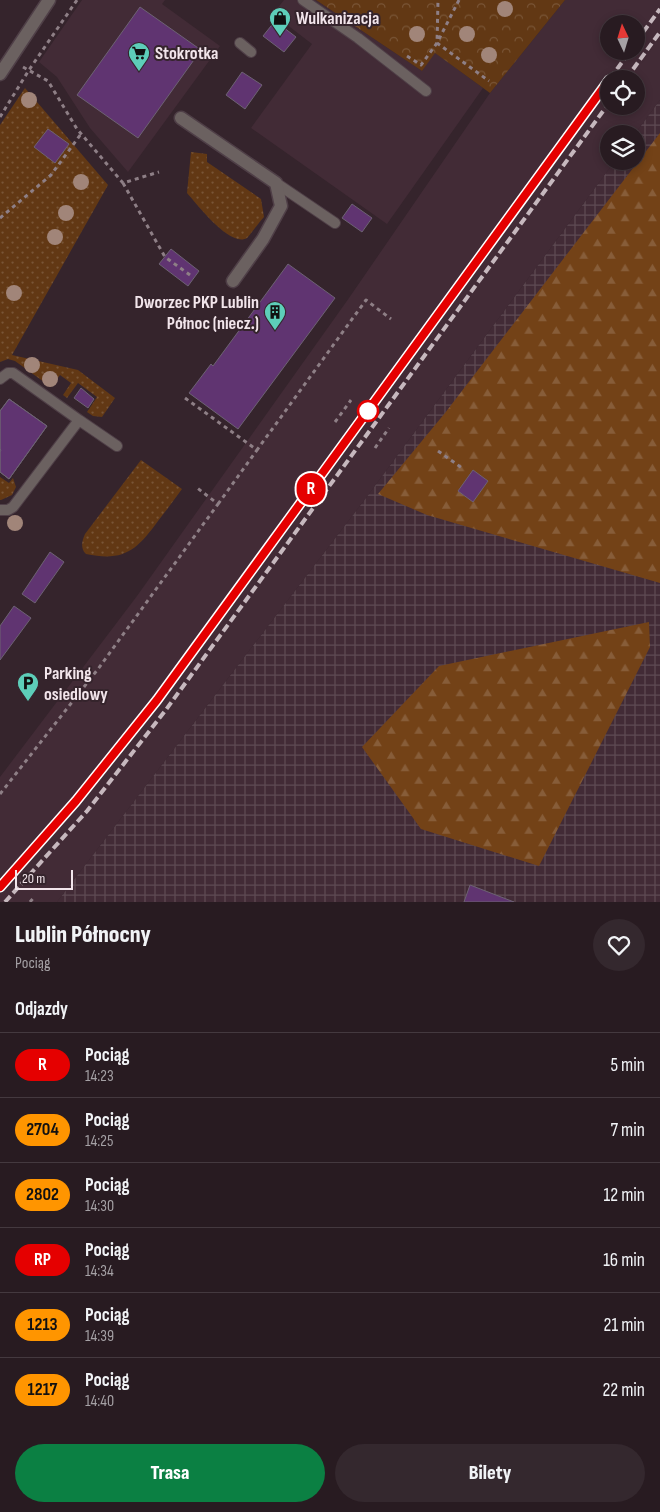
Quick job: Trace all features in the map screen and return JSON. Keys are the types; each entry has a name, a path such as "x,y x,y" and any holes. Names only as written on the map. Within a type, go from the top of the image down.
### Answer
{"street":[{"path":"0,74 49,0"},
{"path":"181,118 276,183 281,206 263,239 233,281"}],"lane":[{"path":"303,0 358,38 426,91"},
{"path":"240,43 251,52"},
{"path":"276,183 335,223"},
{"path":"0,379 8,373 13,373 117,446"},
{"path":"0,511 13,507 79,420"}],"path":[{"path":"0,117 29,70 77,0"},
{"path":"437,42 438,0"},
{"path":"406,54 421,65 437,42 458,0"},
{"path":"437,42 489,81"},
{"path":"10,59 48,81 82,134 123,183 165,257 190,275"},
{"path":"0,218 51,175 82,134"},
{"path":"123,183 159,172"},
{"path":"0,794 98,669 366,300 391,319"},
{"path":"185,398 257,450"},
{"path":"335,422 351,400"},
{"path":"375,448 390,428"},
{"path":"438,451 462,468"},
{"path":"196,487 218,504"},
{"path":"30,902 35,896"}],"shaded area":[{"path":"82,0 165,0 162,4 220,46 128,172 90,128 57,77 39,62"},
{"path":"284,0 316,0 422,71 434,52 483,88 387,224 251,128 312,44 273,14"},
{"path":"565,0 660,0 660,100 642,125 600,125 600,170 608,170 366,498 57,902 0,902 0,777 137,596 349,298 490,93"},
{"path":"660,100 660,902 57,902 366,498 608,170 645,170 645,125 642,125"}],"green space":[{"path":"316,0 565,0 490,93 435,53 422,71"},
{"path":"25,88 108,185 12,355 78,370 115,398 102,417 93,416 87,412 97,397 78,383 67,398 63,395 71,383 60,375 51,387 15,361 8,359 0,362 0,125"},
{"path":"660,133 660,583 427,515 378,494 445,413 632,170 645,170 645,153"},
{"path":"191,152 207,154 207,162 261,199 264,217 247,238 232,237 223,231 187,193"},
{"path":"141,460 182,489 143,540 136,546 120,555 99,556 86,554 82,544 85,534"},
{"path":"0,477 9,483 13,478 16,487 12,495 1,500 0,500"},
{"path":"649,622 650,647 539,866 421,829 362,747 439,666"}],"building":[{"name":"Stokrotka","path":"140,7 201,50 138,138 77,95"},
{"name":"Wulkanizacja","path":"275,21 296,37 284,52 263,36"},
{"path":"242,72 262,85 245,109 226,95"},
{"path":"48,129 69,144 55,163 34,147"},
{"path":"352,204 372,218 362,232 342,218"},
{"path":"171,249 199,271 188,286 159,264"},
{"name":"Dworzec PKP Lublin Północ (niecz.)","path":"288,264 335,298 238,429 189,393 211,364 213,366"},
{"path":"81,388 94,399 88,408 74,398"},
{"path":"9,399 47,426 9,479 0,472 0,411"},
{"path":"9,399 47,426 9,479 0,472 0,411"},
{"path":"473,470 488,481 473,502 458,491"},
{"path":"50,552 64,562 35,603 22,594"},
{"path":"14,606 31,618 0,660 0,626"},
{"path":"470,885 514,902 464,902"}],"railway":[{"path":"645,30 660,9"},
{"path":"633,70 660,32"},
{"path":"616,70 624,60"},
{"path":"0,887 76,801 157,700 600,92"},
{"path":"5,902 87,811 165,711 600,115"}],"train":[{"name":"R","path":"0,887 76,801 157,700 600,92"}],"place":[{"name":"Wulkanizacja","path":"280,37"},
{"name":"Stokrotka","path":"139,72"},
{"name":"Dworzec PKP Lublin Północ (niecz.)","path":"275,331"},
{"name":"Parking osiedlowy","path":"28,702"}]}
